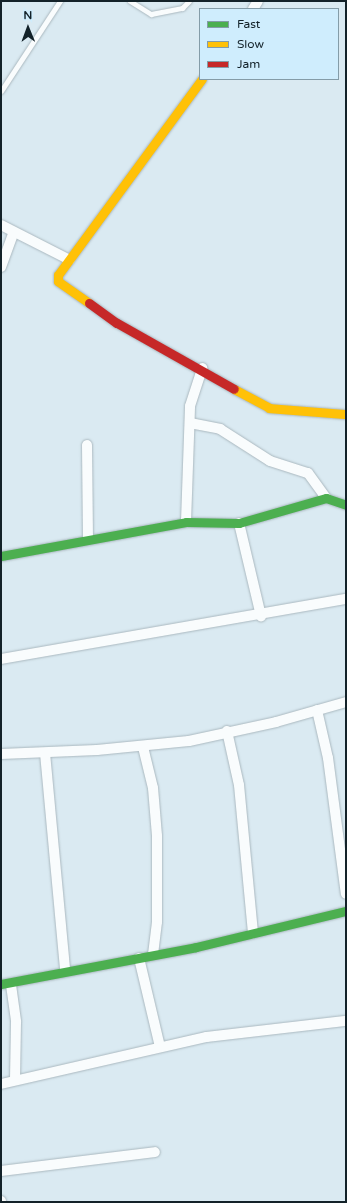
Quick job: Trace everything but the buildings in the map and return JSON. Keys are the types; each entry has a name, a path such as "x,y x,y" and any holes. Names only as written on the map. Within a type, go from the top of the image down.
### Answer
{"street":[{"path":"201,80 58,275 64,288 117,323 202,368 269,408 346,414"},
{"path":"1,225 70,260"},
{"path":"1,267 14,232"},
{"path":"186,522 190,406 202,368"},
{"path":"190,423 220,429 270,461 308,473 326,498 346,505"},
{"path":"87,445 88,539"},
{"path":"1,556 186,522 239,523 326,498"},
{"path":"239,523 260,616"},
{"path":"1,659 260,616 346,599"},
{"path":"1,754 143,747 276,722 346,702"},
{"path":"317,710 343,852 346,894"},
{"path":"227,731 240,785 253,933"},
{"path":"143,747 153,788 156,830 157,922 153,954"},
{"path":"45,753 65,970"},
{"path":"15,1080 16,1022 6,984 65,970 139,958 346,911"},
{"path":"139,958 160,1047"},
{"path":"1,1084 160,1047 207,1038 346,1021"},
{"path":"1,1171 155,1152"}],"lane":[{"path":"1,91 60,1"},
{"path":"130,1 151,14 182,8 189,1"}],"traffic: fast":[{"path":"1,556 186,522 239,523 326,498 346,505"},
{"path":"1,984 196,947 346,911"}],"traffic: slow":[{"path":"89,303 58,281 58,275 201,80"},
{"path":"234,389 269,408 346,414"}],"traffic: jam":[{"path":"89,303 117,323 234,389"}]}
